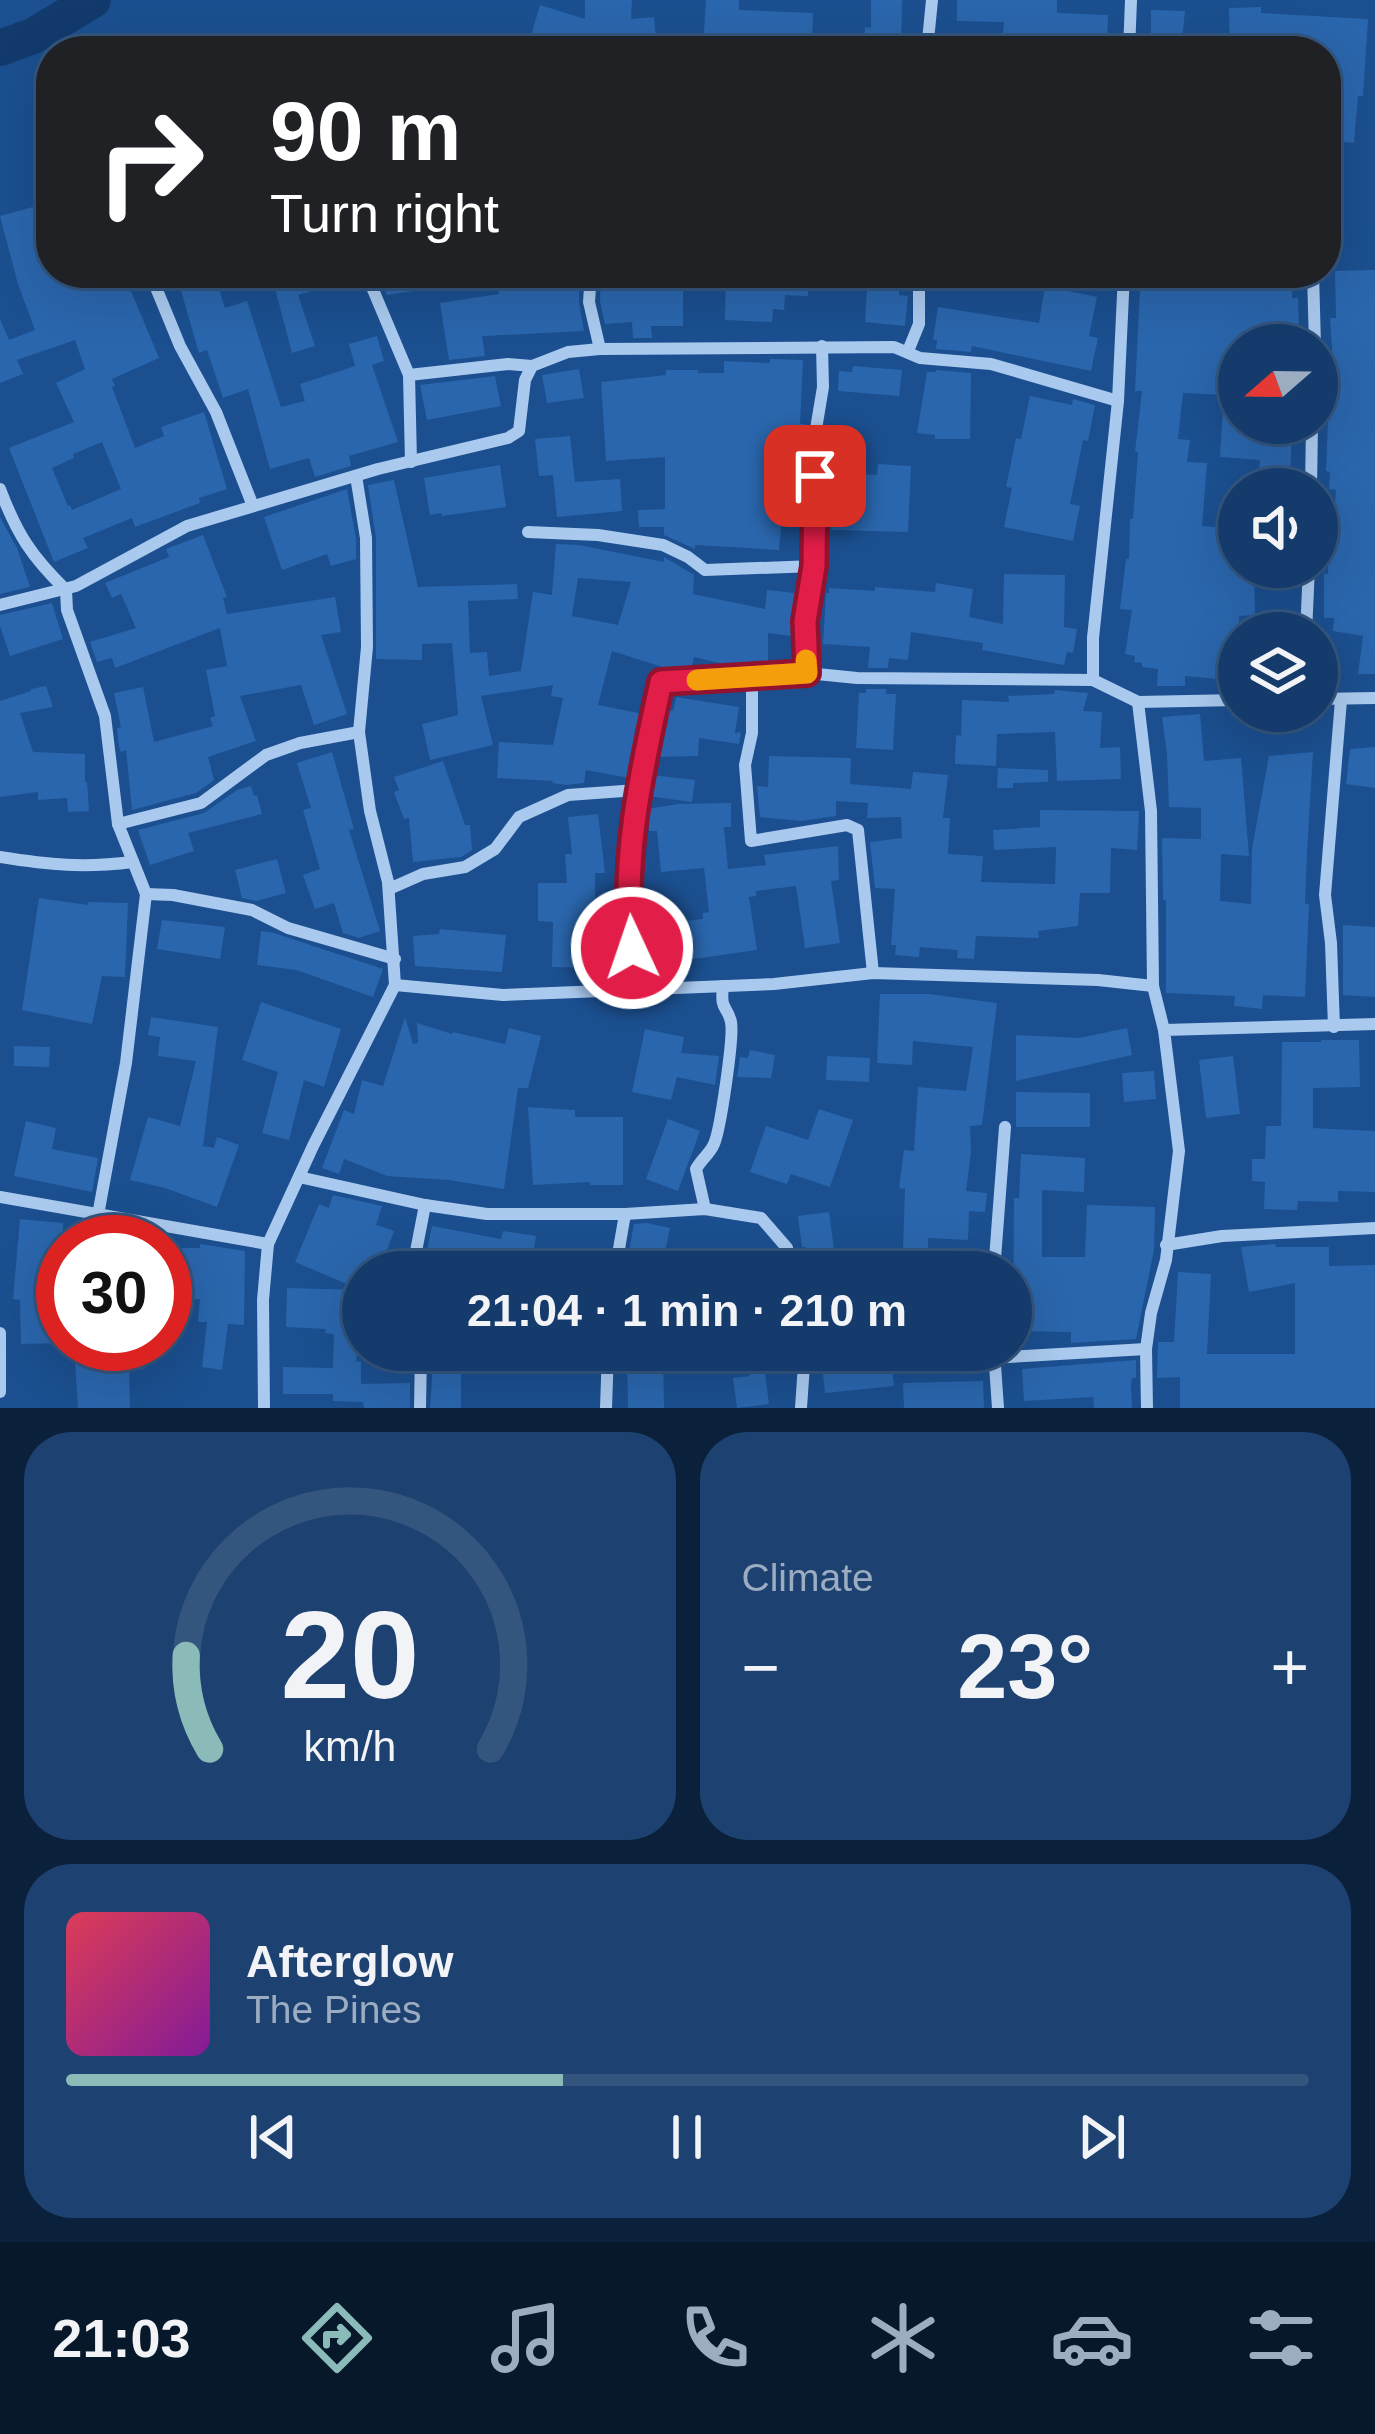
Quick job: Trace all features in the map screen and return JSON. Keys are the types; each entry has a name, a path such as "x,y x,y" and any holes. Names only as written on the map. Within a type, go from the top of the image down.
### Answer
{"street":[{"path":"928,36 932,0"},
{"path":"1130,36 1131,0"},
{"path":"156,288 180,346 216,412 253,506"},
{"path":"372,288 409,375 411,462"},
{"path":"590,288 600,349"},
{"path":"908,351 919,324 919,288"},
{"path":"1093,680 1123,288"},
{"path":"1313,288 1314,324"},
{"path":"807,673 805,621 814,566 814,441 823,387 822,346"},
{"path":"409,375 508,364 532,366 568,352 600,349 894,347 920,358 991,364 1118,401"},
{"path":"0,605 66,590 187,526 508,438 519,430 525,380 532,366"},
{"path":"264,1408 268,1244 395,986 389,889 370,811 359,733 367,647 366,538 356,476"},
{"path":"0,489 16,532 66,590 67,610 104,716 118,824 146,894 126,1063 98,1215 0,1197"},
{"path":"528,532 598,535 663,545 705,570 814,566"},
{"path":"638,988 627,908 638,790 661,682 807,673 857,679 1093,680 1138,702 1218,700"},
{"path":"752,678 752,733 745,765 751,841 847,825 858,830 873,973"},
{"path":"1338,700 1375,698"},
{"path":"1334,1027 1325,895 1341,700"},
{"path":"1138,702 1151,811 1153,986 1165,1030 1179,1151 1146,1349 1147,1408"},
{"path":"118,824 201,803 266,755 300,743 359,733"},
{"path":"389,889 423,874 465,867 495,849 519,817 568,795 638,790"},
{"path":"0,857 63,867 133,862"},
{"path":"146,894 252,910 288,928 395,958"},
{"path":"395,986 503,995 774,984 873,973 1153,986"},
{"path":"705,1209 696,1168 714,1145 728,1074 731,1021 721,1004 723,986"},
{"path":"1165,1030 1375,1024"},
{"path":"996,1251 1005,1127"},
{"path":"299,1177 488,1214 705,1209 761,1218 788,1251"},
{"path":"416,1251 425,1205"},
{"path":"619,1251 625,1214"},
{"path":"1166,1245 1222,1236 1375,1228"},
{"path":"192,1231 268,1244"},
{"path":"0,1333 0,1392"},
{"path":"1032,1353 1146,1349"},
{"path":"420,1408 421,1371"},
{"path":"606,1408 607,1371"},
{"path":"801,1408 804,1371"},
{"path":"995,1371 998,1408"}],"building":[{"path":"585,0 632,0 631,19 654,17 656,36 531,36 540,5 585,19"},
{"path":"706,0 739,0 739,10 813,13 812,36 704,36"},
{"path":"871,0 902,0 901,36 865,36 865,27 871,28"},
{"path":"957,0 1057,0 1057,13 1108,15 1107,36 1003,36 1004,22 957,21"},
{"path":"1229,8 1368,19 1363,96 1358,96 1354,143 1341,142 1341,36 1230,36"},
{"path":"1151,10 1185,11 1182,36 1151,36"},
{"path":"36,206 36,288 136,288 131,291 159,358 112,379 135,448 164,436 161,427 204,412 227,489 135,527 132,518 83,538 88,548 54,562 9,448 74,422 56,383 85,369 75,340 17,360 23,374 0,383 0,319 9,340 35,330 0,216","holes":["102,442 121,489 72,510 52,468"]},
{"path":"1375,270 1375,674 1358,674 1363,636 1338,632 1338,612 1324,612 1324,588 1338,588 1338,468 1326,468 1327,444 1338,444 1338,324 1330,324 1330,318 1336,318 1335,288 1341,288 1341,271"},
{"path":"180,288 219,288 225,308 247,301 281,407 305,401 300,384 355,366 349,344 377,336 384,361 372,365 398,442 349,456 351,466 315,477 309,458 270,469 248,389 223,398 207,350 199,353"},
{"path":"275,288 324,288 298,295 315,346 292,353"},
{"path":"384,288 434,288 387,295"},
{"path":"499,288 579,288 584,331 482,336 485,356 449,360 440,303 499,294"},
{"path":"600,288 683,288 683,326 651,326 652,338 633,338 632,322 605,324"},
{"path":"726,288 808,288 808,296 785,295 784,310 773,309 772,322 725,320"},
{"path":"808,288 899,288 899,295 908,296 905,326 865,322 867,291"},
{"path":"1045,288 1097,297 1089,336 1098,338 1091,371 972,346 971,352 936,349 937,340 933,340 938,307 1039,323"},
{"path":"1292,288 1292,298 1298,298 1299,324 1218,324 1218,395 1183,393 1178,439 1190,440 1187,462 1207,463 1202,526 1218,527 1218,588 1254,588 1255,612 1218,612 1218,679 1185,676 1185,686 1157,686 1158,669 1142,667 1134,662 1135,656 1125,654 1132,610 1120,609 1129,559 1142,391 1135,391 1140,290"},
{"path":"770,359 803,360 800,424 805,424 799,518 782,516 779,550 695,545 695,549 664,535 664,527 639,527 638,510 665,509 665,457 606,461 601,382 666,375 666,370 724,373 724,361 770,363"},
{"path":"853,366 902,370 899,396 838,391 839,371 852,372"},
{"path":"579,369 584,398 547,403 542,375"},
{"path":"927,372 971,373 970,439 935,439 935,435 917,433"},
{"path":"495,376 501,406 427,420 420,385"},
{"path":"1030,396 1095,405 1070,504 1080,506 1073,541 1004,527 1012,488 1006,487"},
{"path":"570,436 575,482 620,479 622,511 557,517 553,475 539,476 535,439"},
{"path":"1221,444 1291,444 1291,468 1259,468 1260,460 1220,457"},
{"path":"878,464 911,466 908,532 831,530 834,473 877,475"},
{"path":"500,465 506,507 430,515 424,478"},
{"path":"394,480 418,587 517,584 518,599 468,601 470,653 487,652 489,676 521,671 533,592 552,595 556,544 664,562 664,557 694,575 693,594 765,609 767,590 795,593 791,636 768,633 768,665 736,667 694,657 691,670 675,671 612,651 598,705 643,714 629,778 586,770 584,783 566,785 497,778 499,742 553,745 563,698 551,696 553,685 481,696 493,745 430,760 422,724 458,715 452,643 422,644 422,660 376,659 376,538 368,485","holes":["578,578 631,582 618,625 572,616"]},
{"path":"347,489 356,559 331,566 327,554 282,570 264,517"},
{"path":"0,517 30,587 0,594"},
{"path":"203,535 227,597 223,598 227,614 335,597 341,632 321,635 347,714 314,725 301,685 240,696 256,741 208,757 214,780 196,793 132,810 114,693 143,687 154,742 213,726 206,670 227,666 220,628 115,668 112,658 97,662 90,642 136,628 121,594 112,598 105,583 169,557 166,549"},
{"path":"1004,574 1065,575 1064,627 1077,629 1073,653 1067,652 1064,665 982,650 983,643 911,632 908,660 889,658 888,668 868,668 870,647 823,644 829,588 935,592 936,583 973,589 969,617 1003,624"},
{"path":"52,603 63,639 10,656 0,615"},
{"path":"46,686 53,707 20,713 33,752 85,754 89,811 68,812 67,798 38,800 38,792 0,797 0,701"},
{"path":"866,689 896,694 893,750 856,748 859,693"},
{"path":"1055,690 1088,693 1083,711 1102,712 1100,748 1120,747 1121,779 1057,781 1055,732 997,734 996,766 955,764 962,700 1009,702 1008,696 1054,694"},
{"path":"676,697 739,707 735,733 741,732 739,744 699,738 698,756 655,757 666,710 673,711"},
{"path":"1200,714 1204,761 1241,758 1249,856 1221,854 1220,901 1251,904 1252,849 1269,756 1313,752 1305,997 1263,995 1262,1009 1234,1006 1235,996 1166,993 1162,838 1201,839 1201,808 1169,807 1162,717"},
{"path":"1375,747 1375,788 1346,784 1350,749"},
{"path":"332,752 354,829 349,830 380,931 359,938 343,933 334,903 315,909 303,875 320,869 303,810 311,808 297,763"},
{"path":"769,756 851,758 850,784 911,789 913,772 948,775 943,818 950,818 948,854 983,856 981,882 1055,884 1056,847 994,850 993,830 1040,827 1040,810 1139,811 1137,850 1111,848 1110,893 1080,893 1078,926 1038,931 1039,938 976,936 974,959 957,958 958,950 920,947 919,957 895,955 896,945 891,945 895,889 875,888 870,842 902,838 901,817 867,818 868,803 836,801 836,816 801,821 760,817 757,786 768,787"},
{"path":"443,761 465,825 470,825 472,850 461,857 413,862 409,818 404,819 394,792 399,790 394,777"},
{"path":"998,768 1048,770 1048,782 997,788"},
{"path":"651,775 695,780 692,802 647,796"},
{"path":"251,786 262,814 188,833 194,851 150,865 138,830 204,813"},
{"path":"731,803 731,827 724,827 728,869 766,865 764,855 838,846 839,880 831,881 840,943 805,948 796,886 756,891 756,896 749,897 757,950 665,963 661,924 703,919 703,913 709,912 704,868 661,872 657,831 649,831 647,809"},
{"path":"598,814 605,873 595,873 596,968 552,967 553,922 538,921 538,883 567,883 565,854 572,854 568,817"},
{"path":"277,859 286,893 256,901 242,898 235,870"},
{"path":"39,898 88,905 128,903 125,977 102,976 92,1024 22,1010"},
{"path":"162,920 225,927 220,959 157,949"},
{"path":"1343,925 1375,927 1375,997 1343,995"},
{"path":"440,929 506,935 502,972 415,966 413,936 439,934"},
{"path":"261,931 383,969 373,997 296,970 257,965"},
{"path":"880,994 929,994 997,1003 982,1125 970,1126 966,1191 987,1193 985,1212 969,1211 968,1240 928,1238 928,1251 899,1251 903,1249 905,1189 899,1188 904,1150 914,1151 918,1087 966,1091 973,1047 913,1041 912,1065 877,1063"},
{"path":"261,1002 341,1029 324,1087 304,1080 289,1140 262,1133 278,1072 242,1060"},
{"path":"151,1017 218,1027 203,1146 214,1148 217,1137 239,1145 217,1207 130,1180 148,1117 180,1126 196,1061 158,1056 160,1037 148,1035"},
{"path":"405,1017 413,1044 418,1043 417,1023 505,1044 509,1028 541,1036 528,1088 518,1088 504,1189 387,1176 344,1159 339,1174 322,1168 344,1110 354,1114 362,1080 383,1086"},
{"path":"1127,1028 1132,1055 1016,1081 1016,1035 1079,1038"},
{"path":"645,1029 684,1037 681,1053 719,1056 715,1085 677,1077 671,1100 632,1092"},
{"path":"1359,1040 1360,1087 1313,1088 1313,1128 1375,1131 1375,1192 1338,1191 1338,1202 1298,1201 1297,1210 1264,1209 1265,1182 1252,1181 1252,1159 1265,1159 1266,1126 1281,1126 1282,1042"},
{"path":"14,1046 50,1047 49,1067 14,1066"},
{"path":"750,1050 775,1055 771,1078 737,1077 740,1057 748,1058"},
{"path":"827,1056 870,1058 869,1082 826,1080"},
{"path":"1233,1056 1240,1114 1206,1118 1199,1060"},
{"path":"1154,1071 1156,1099 1124,1102 1122,1073"},
{"path":"1016,1092 1090,1093 1090,1127 1016,1127"},
{"path":"528,1107 575,1110 575,1117 623,1117 623,1185 533,1185"},
{"path":"819,1109 853,1120 830,1187 791,1174 787,1184 750,1172 766,1126 808,1140"},
{"path":"668,1119 700,1131 678,1191 646,1179"},
{"path":"26,1121 56,1128 52,1149 98,1158 92,1192 14,1176"},
{"path":"1021,1154 1085,1158 1084,1192 1042,1190 1042,1257 1085,1257 1087,1205 1155,1207 1154,1250 1136,1339 1071,1343 1071,1332 1032,1331 1032,1251 1014,1251 1014,1198 1019,1198"},
{"path":"333,1195 382,1206 376,1225 394,1231 387,1251 342,1251 342,1282 295,1262 319,1204 329,1208"},
{"path":"829,1212 834,1251 806,1251 798,1216"},
{"path":"20,1219 36,1220 36,1344 21,1344 20,1300 13,1299"},
{"path":"634,1224 670,1228 665,1251 629,1251"},
{"path":"432,1226 501,1239 503,1231 536,1236 534,1251 427,1251"},
{"path":"200,1244 245,1251 244,1325 228,1324 222,1370 202,1367 207,1322 198,1322 200,1299 192,1299 192,1248"},
{"path":"1241,1247 1329,1247 1329,1266 1375,1265 1375,1408 1180,1408 1180,1377 1157,1378 1158,1342 1174,1342 1178,1272 1211,1274 1207,1354 1295,1354 1295,1283 1249,1292"},
{"path":"287,1288 342,1289 342,1371 361,1371 361,1384 410,1383 410,1408 364,1408 363,1402 333,1401 333,1394 283,1394 283,1367 333,1368 334,1334 325,1333 326,1329 286,1327"},
{"path":"1136,1360 1132,1408 1094,1408 1093,1397 1024,1401 1022,1371"},
{"path":"76,1371 129,1371 130,1408 78,1408"},
{"path":"433,1371 461,1371 461,1408 430,1408"},
{"path":"627,1371 663,1371 664,1408 628,1408"},
{"path":"749,1371 765,1371 769,1404 737,1408 733,1378 750,1376"},
{"path":"823,1371 892,1371 894,1386 825,1393"},
{"path":"983,1381 984,1408 904,1408 903,1383"}],"waterway":[{"path":"0,48 33,36 93,0"}],"slow traffic":[{"path":"697,680 807,673 806,660"}],"route":[{"path":"632,948 627,908 638,790 661,682 807,673 805,621 814,566 815,476"}]}
